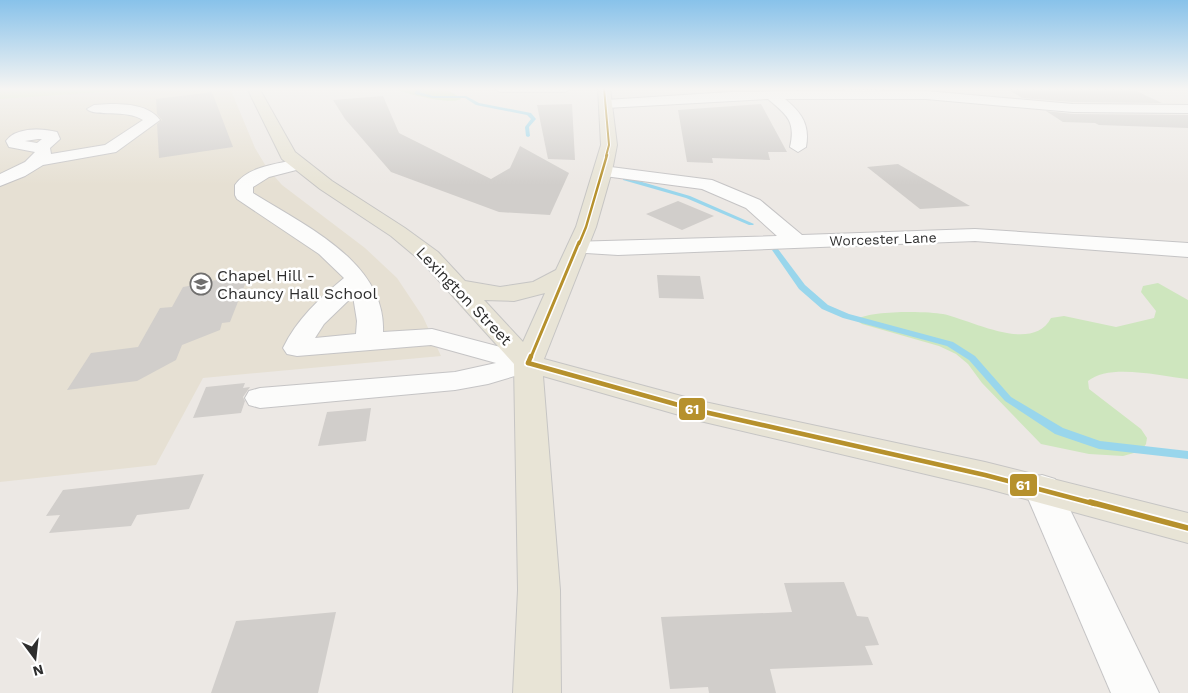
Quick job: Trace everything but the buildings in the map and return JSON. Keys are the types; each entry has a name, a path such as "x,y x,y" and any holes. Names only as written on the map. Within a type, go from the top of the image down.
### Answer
{"main road":[{"name":"Lexington Street","path":"269,120 281,146 298,164 409,240 430,257 528,363"},
{"path":"537,693 539,590 528,363 589,219 609,145 607,120"},
{"path":"458,286 484,293 518,293 546,286 566,273"},
{"path":"528,363 741,422 928,461 1188,528"}],"street":[{"path":"0,181 39,155 110,149 152,120"},
{"path":"797,120 802,132 798,147"},
{"path":"298,164 264,172 251,178 244,185 244,195 326,249 357,279 365,293 371,313 369,342"},
{"path":"603,171 706,184 753,204 797,242"},
{"name":"Worcester Lane","path":"578,247 618,248 990,235 1188,250"},
{"path":"357,279 312,320 302,334 297,348 432,337 528,363"},
{"path":"260,398 455,381 488,375 528,363"},
{"path":"1042,489 1135,693"}],"shaded area":[{"name":"Chapel Hill - Chauncy Hall School","path":"0,120 243,120 255,148 267,168 282,185 365,248 397,278 423,317 441,356 203,378 156,465 0,482"}],"green space":[{"path":"1158,283 1188,300 1188,379 1122,372 1097,376 1088,381 1089,389 1141,429 1147,438 1146,444 1141,451 1123,456 1089,454 1041,444 982,383 968,364 956,354 939,346 862,324 856,320 873,314 935,313 955,317 1001,332 1016,334 1030,333 1042,328 1051,318 1064,316 1116,327 1154,318 1156,311 1141,292 1143,286"}],"waterway":[{"path":"528,136 527,127 533,120"},
{"path":"625,179 688,197 751,224"},
{"path":"776,250 802,287 825,307 846,316 950,344 972,358 1008,399 1059,431 1099,445 1188,455"}],"transit line":[{"name":"61","path":"528,363 586,227 609,145 607,120"},
{"name":"61","path":"528,363 700,411 985,475 1188,528"}],"place":[{"name":"Chapel Hill - Chauncy Hall School","path":"201,284"}]}
